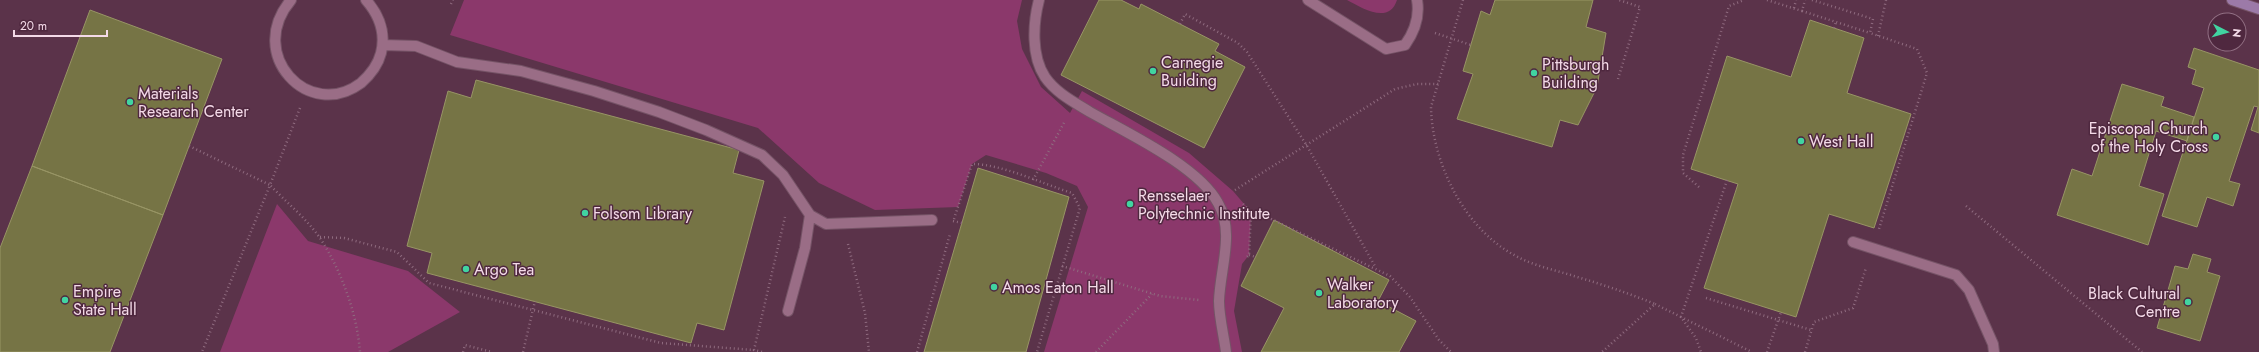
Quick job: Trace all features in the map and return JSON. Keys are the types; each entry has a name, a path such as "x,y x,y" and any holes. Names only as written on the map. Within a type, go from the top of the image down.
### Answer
{"street":[{"path":"2232,0 2259,9"}],"lane":[{"path":"291,0 278,19 275,30 276,54 288,75 307,89 332,94 356,86 374,69 380,57 383,44 383,32 379,20 366,0"},
{"path":"1039,0 1034,36 1039,60 1045,76 1057,90 1075,103 1184,168 1208,188 1224,214 1226,244 1219,302 1226,352"},
{"path":"1308,0 1386,48 1406,45 1416,27 1417,0"},
{"path":"383,44 416,46 457,62 522,71 659,112 744,146 762,155 774,165 792,187 800,203 810,216 826,224 932,220"},
{"path":"788,311 805,248 810,216"},
{"path":"1853,242 1956,275 1969,290 1993,344 1994,352"}],"path":[{"path":"451,4 453,0"},
{"path":"1464,0 1431,107 1432,125 1435,145 1454,194 1482,229 1498,244 1516,256 1537,265 1618,290 1654,304 1752,352"},
{"path":"1618,80 1640,7 1619,0"},
{"path":"1699,187 1683,173 1683,155 1729,6 1744,0"},
{"path":"1767,0 1917,49 1927,74 1873,249 1853,308 1814,322 1805,352"},
{"path":"1794,8 1796,0"},
{"path":"1802,11 1805,0"},
{"path":"1812,0 1873,19 1870,33"},
{"path":"1878,36 1886,0"},
{"path":"1180,24 1185,14 1238,43 1247,52 1307,146 1376,268"},
{"path":"1834,28 1836,22"},
{"path":"1416,27 1471,46"},
{"path":"1240,187 1395,89 1416,84 1439,84"},
{"path":"202,352 270,185 307,89"},
{"path":"1033,180 1075,103"},
{"path":"189,146 270,185 304,218 320,237 345,287 360,352"},
{"path":"917,352 953,221 972,164 981,164 1021,175 1072,193 1080,208 1037,352"},
{"path":"1681,317 1727,180"},
{"path":"754,350 792,187"},
{"path":"1966,206 2142,352"},
{"path":"1224,214 1237,211 1265,216 1376,268 1401,286 1439,340 1451,352"},
{"path":"843,224 864,313 868,352"},
{"path":"320,237 344,238 397,252 429,283 533,309 661,344 754,350 762,352"},
{"path":"1249,255 1256,257"},
{"path":"1062,266 1152,294 1202,300"},
{"path":"1096,352 1152,294"},
{"path":"1706,298 1811,330"},
{"path":"523,352 535,301"},
{"path":"1602,352 1654,304"},
{"path":"1767,352 1781,312"},
{"path":"1681,317 1696,338 1701,352"},
{"path":"463,352 465,345 492,352"}],"shaded area":[{"path":"464,0 1022,0 1017,21 1022,49 1041,87 1070,113 1082,91 1189,153 1233,191 1251,212 1249,255 1242,264 1234,311 1242,352 1044,352 1088,207 1077,186 1046,173 986,155 972,164 958,207 875,210 819,183 758,128 450,35"},
{"path":"1347,0 1397,0 1393,8 1388,12 1382,13 1367,10"},
{"path":"277,204 308,241 408,271 460,312 388,352 220,352"}],"building":[{"name":"Carnegie Building","path":"1099,0 1121,0 1139,9 1141,4 1219,44 1215,51 1245,67 1204,148 1061,75"},
{"name":"Pittsburgh Building","path":"1495,0 1593,0 1586,27 1606,33 1597,87 1578,125 1560,120 1552,147 1457,119 1473,74 1463,71 1481,11 1490,15"},
{"name":"Materials Research Center","path":"90,10 222,59 163,215 32,166"},
{"name":"West Hall","path":"1810,20 1864,38 1847,93 1911,114 1874,228 1829,214 1796,317 1704,288 1738,184 1691,169 1727,56 1791,77"},
{"name":"Episcopal Church of the Holy Cross","path":"2194,48 2259,70 2259,133 2251,130 2258,107 2254,106 2229,181 2240,184 2233,206 2207,197 2197,227 2162,216 2204,88 2192,84 2196,70 2188,67"},
{"name":"Folsom Library","path":"476,80 739,150 733,173 764,181 724,330 697,323 691,343 427,273 432,253 407,246 448,91 471,98"},
{"path":"2122,84 2164,97 2161,106 2194,117 2187,141 2156,131 2139,186 2164,194 2148,245 2057,215 2072,169 2092,176"},
{"name":"Empire State Hall","path":"32,166 163,215 110,352 0,352 0,248"},
{"name":"Amos Eaton Hall","path":"978,168 1069,197 1026,352 924,352"},
{"name":"Walker Laboratory","path":"1274,220 1389,280 1378,301 1416,321 1399,352 1261,352 1284,308 1241,286"},
{"name":"Black Cultural Centre","path":"2193,254 2211,259 2207,272 2220,276 2200,341 2157,328 2175,266 2188,269"}],"place":[{"name":"Carnegie Building","path":"1153,71"},
{"name":"Pittsburgh Building","path":"1534,73"},
{"name":"Materials Research Center","path":"130,102"},
{"name":"Episcopal Church of the Holy Cross","path":"2216,137"},
{"name":"West Hall","path":"1801,141"},
{"name":"Rensselaer Polytechnic Institute","path":"1130,204"},
{"name":"Folsom Library","path":"585,213"},
{"name":"Argo Tea","path":"466,269"},
{"name":"Amos Eaton Hall","path":"994,287"},
{"name":"Walker Laboratory","path":"1319,293"},
{"name":"Empire State Hall","path":"65,300"},
{"name":"Black Cultural Centre","path":"2188,302"}]}
